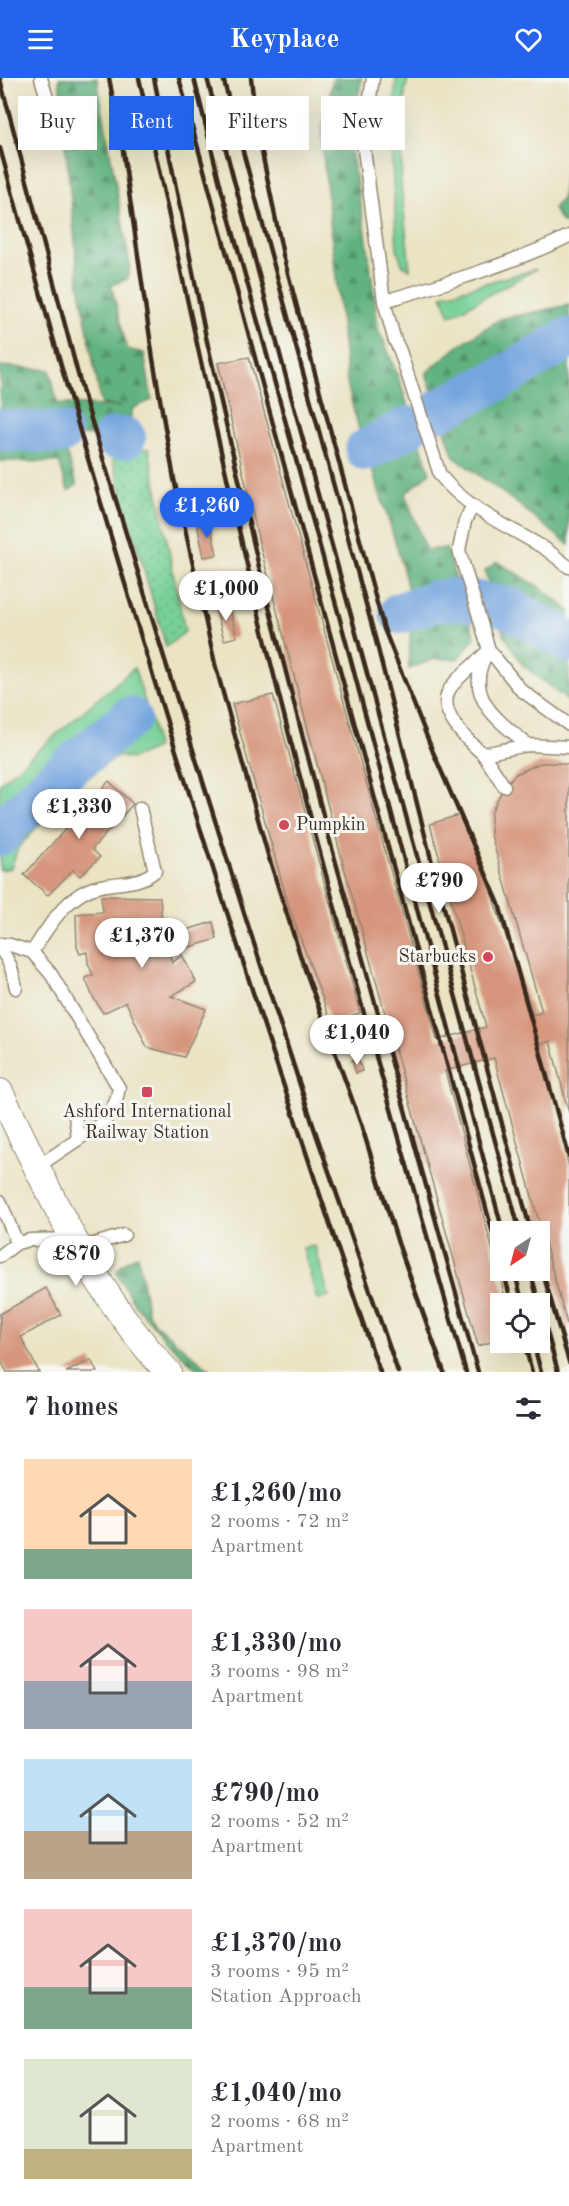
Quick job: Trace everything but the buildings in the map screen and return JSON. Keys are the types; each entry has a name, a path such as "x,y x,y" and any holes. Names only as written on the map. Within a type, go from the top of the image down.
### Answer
{"street":[{"path":"0,1092 75,1244 117,1311 162,1370"}],"lane":[{"path":"41,78 46,96"},
{"path":"373,78 363,142 384,301 440,476 453,492 541,546 569,567"},
{"path":"384,301 498,264 569,236"},
{"path":"473,505 465,521 459,550 489,650 522,690 569,725"},
{"path":"489,650 479,670 479,690 491,714 528,745"},
{"path":"489,650 450,688 446,706 459,733 483,754 504,786"},
{"path":"483,754 528,745 569,747"},
{"path":"32,952 59,912 82,892 101,886 145,879 154,872 140,808"},
{"path":"0,944 32,952 51,974 118,1088 116,1101 105,1121 37,1167"},
{"path":"0,949 12,970 16,988"},
{"path":"75,1116 78,1139"},
{"path":"0,1201 17,1243"},
{"path":"0,1256 17,1243 30,1240 75,1244 124,1235"}],"green space":[{"path":"59,78 97,78 130,265 128,279 111,285 127,349 144,353 152,400 133,408 125,438 0,430 0,366 50,370 57,402 50,403 121,407 101,404 79,283 66,150 97,150 97,96 61,96"},
{"path":"333,78 362,78 358,96 329,96"},
{"path":"396,78 408,78 405,96 395,96"},
{"path":"569,143 569,223 562,223 553,208 562,199"},
{"path":"323,150 351,150 366,233 379,333 401,385 430,473 405,494 426,550 446,548 475,637 458,659 435,659 409,669 411,622 409,595 347,382"},
{"path":"391,150 402,150 401,184 410,269 402,264 397,248"},
{"path":"536,269 450,316 442,295"},
{"path":"569,305 569,545 454,457 426,373 458,346 500,319"},
{"path":"0,437 62,440 77,485 68,491 59,462 0,461"},
{"path":"109,448 149,449 185,632 166,647"},
{"path":"497,562 538,586 569,610 569,702 523,665 504,635 485,571"},
{"path":"134,668 153,726 156,748 131,759 117,756 68,793 18,848 11,868 0,870 0,783"},
{"path":"315,1246 329,1297 317,1300 303,1248"},
{"path":"138,1255 147,1310 154,1323 213,1372 200,1372 167,1341 135,1305 116,1272 123,1263"}],"waterway":[{"path":"439,410 498,380 569,338"},
{"path":"366,450 408,427"},
{"path":"0,430 61,433"},
{"path":"114,438 125,438"},
{"path":"400,613 435,601 457,599 479,602 509,608 569,642"},
{"path":"0,835 57,777 130,718"}],"railway":[{"path":"109,78 123,151 153,359 174,479 215,664 268,855 302,961 361,1124 398,1243 444,1372"},
{"path":"139,78 228,481 307,805 466,1372"},
{"path":"154,78 206,337 262,580 328,834 478,1372"},
{"path":"179,78 490,1223"},
{"path":"194,78 221,188 338,612 500,1221"},
{"path":"207,78 291,396 517,1221"},
{"path":"223,78 376,641 431,859 528,1221"},
{"path":"251,78 256,123 283,255 384,629 433,752 499,904 569,1156"},
{"path":"0,79 83,393 163,654 313,1125 398,1372"},
{"path":"0,148 106,520 181,766 259,1012 380,1372"},
{"path":"506,1281 509,1293"},
{"path":"517,1281 520,1293"},
{"path":"533,1281 536,1293"},
{"path":"545,1281 569,1362"},
{"path":"550,1343 558,1372"},
{"path":"527,1353 532,1372"},
{"path":"536,1353 541,1372"}],"place":[{"name":"Pumpkin","path":"284,825"},
{"name":"Starbucks","path":"488,957"},
{"name":"Ashford International Railway Station","path":"147,1092"}]}
